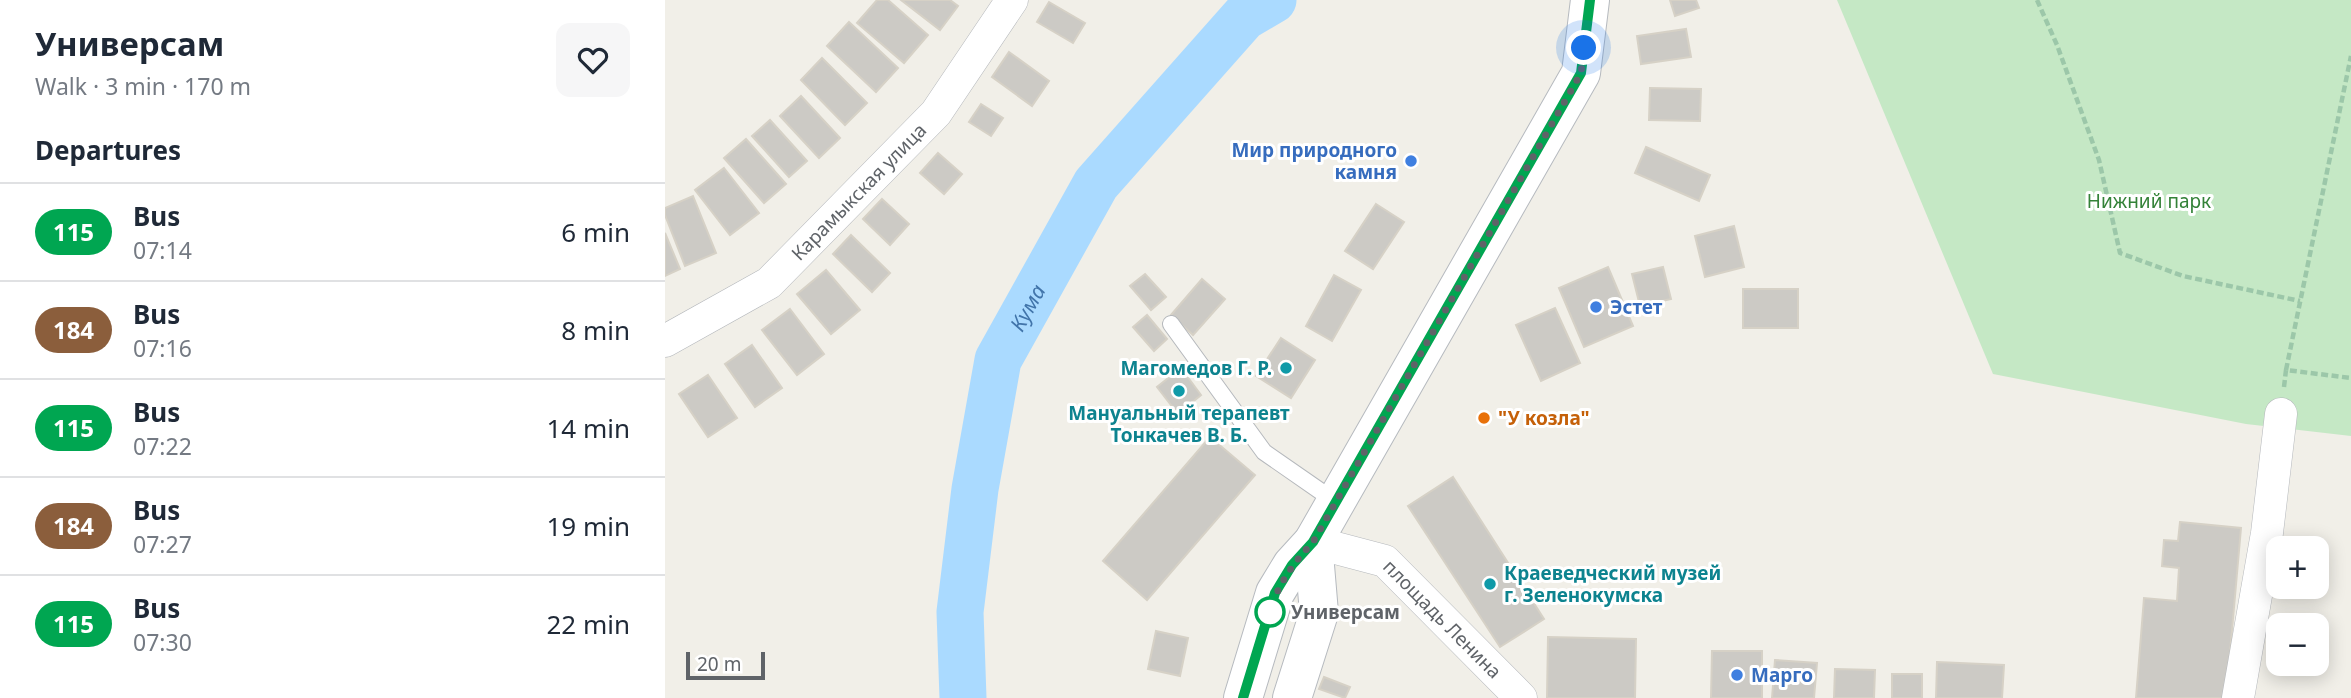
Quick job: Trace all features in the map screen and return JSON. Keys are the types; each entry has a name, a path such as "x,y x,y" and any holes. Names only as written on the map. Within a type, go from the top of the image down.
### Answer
{"street":[{"name":"Карамыкская улица","path":"665,341 769,283 936,113 1012,0"},
{"path":"1243,698 1275,593 1292,565 1313,542 1581,73 1590,0"},
{"path":"2238,698 2267,533 2281,414"},
{"path":"1291,698 1319,613 1313,542"},
{"name":"площадь Ленина","path":"1313,542 1385,561 1521,698"}],"lane":[{"path":"1171,324 1264,452 1336,502"}],"path":[{"path":"2037,0 2099,160 2120,253 2183,276 2300,301"},
{"path":"2281,414 2286,370 2351,56"},
{"path":"2286,370 2351,378"}],"green space":[{"name":"Нижний парк","path":"1837,0 2351,0 2351,436 2246,424 1993,374"}],"building":[{"path":"877,0 888,0 928,35 904,63 857,23"},
{"path":"901,0 950,0 958,6 940,30"},
{"path":"1670,0 1696,0 1699,8 1675,16"},
{"path":"1049,2 1085,23 1073,43 1037,22"},
{"path":"849,22 898,68 876,92 827,46"},
{"path":"1686,29 1691,57 1641,64 1637,36"},
{"path":"1009,52 1049,81 1032,106 992,77"},
{"path":"822,58 867,103 845,125 801,80"},
{"path":"1650,88 1701,89 1700,121 1649,120"},
{"path":"801,96 840,138 819,158 780,116"},
{"path":"981,104 1003,118 991,136 969,122"},
{"path":"770,120 807,161 789,177 752,136"},
{"path":"746,139 786,184 764,203 724,158"},
{"path":"1646,147 1710,175 1699,201 1635,173"},
{"path":"938,153 962,174 944,194 920,173"},
{"path":"724,168 759,213 730,235 695,190"},
{"path":"693,196 716,253 685,266 665,215 665,208"},
{"path":"882,199 909,224 890,245 863,219"},
{"path":"1376,204 1404,222 1373,269 1345,251"},
{"path":"1734,226 1744,267 1705,277 1695,236"},
{"path":"665,233 680,269 665,276"},
{"path":"851,235 890,273 872,292 833,254"},
{"name":"Эстет","path":"1608,267 1633,326 1584,347 1559,288"},
{"path":"1663,267 1671,299 1640,306 1632,274"},
{"path":"826,270 860,310 831,334 797,294"},
{"path":"1145,274 1166,297 1151,310 1130,286"},
{"path":"1334,275 1361,290 1332,341 1306,326"},
{"path":"1202,279 1225,299 1193,335 1171,315"},
{"path":"1743,289 1798,289 1798,328 1743,328"},
{"path":"1555,308 1580,363 1541,381 1516,325"},
{"path":"790,309 824,354 797,375 762,330"},
{"path":"1147,315 1167,339 1154,351 1133,327"},
{"name":"Магомедов Г. Р.","path":"1281,338 1315,360 1291,398 1256,376"},
{"path":"752,345 782,388 755,407 725,364"},
{"name":"Мануальный терапевт Тонкачев В. Б.","path":"1181,368 1201,395 1178,414 1157,387"},
{"path":"708,375 737,418 708,437 679,394"},
{"path":"1210,437 1255,475 1147,600 1103,561"},
{"name":"Краеведческий музей г. Зеленокумска","path":"1453,477 1544,619 1500,647 1408,506"},
{"path":"2180,522 2241,528 2226,698 2136,698 2144,598 2177,601 2179,568 2162,566 2164,540 2178,541"},
{"path":"1156,631 1188,638 1180,676 1148,669"},
{"path":"1548,637 1636,639 1635,698 1547,698"},
{"name":"Марго","path":"1712,651 1762,651 1762,698 1711,698"},
{"path":"1775,660 1817,663 1814,698 1772,698"},
{"path":"1937,662 2004,665 2002,698 1936,698"},
{"path":"1835,669 1875,670 1874,698 1834,698"},
{"path":"1892,674 1922,674 1922,698 1892,698"},
{"path":"1324,677 1350,687 1345,698 1319,689"}],"waterway":[{"name":"Кума","path":"963,698 960,612 975,489 998,360 1096,184 1244,17 1273,0"}],"bus line":[{"name":"115","path":"1243,698 1275,593 1292,565 1313,542 1581,73 1590,0"}],"place":[{"name":"Мир природного камня","path":"1411,161"},
{"name":"Эстет","path":"1596,307"},
{"name":"Магомедов Г. Р.","path":"1286,368"},
{"name":"Мануальный терапевт Тонкачев В. Б.","path":"1179,391"},
{"name":"\"У козла\"","path":"1484,418"},
{"name":"Краеведческий музей г. Зеленокумска","path":"1490,584"},
{"name":"Универсам","path":"1270,612"},
{"name":"Марго","path":"1737,675"}],"route":[{"path":"1270,612 1267,619 1275,593 1292,565 1313,542 1581,73 1584,48"}]}
